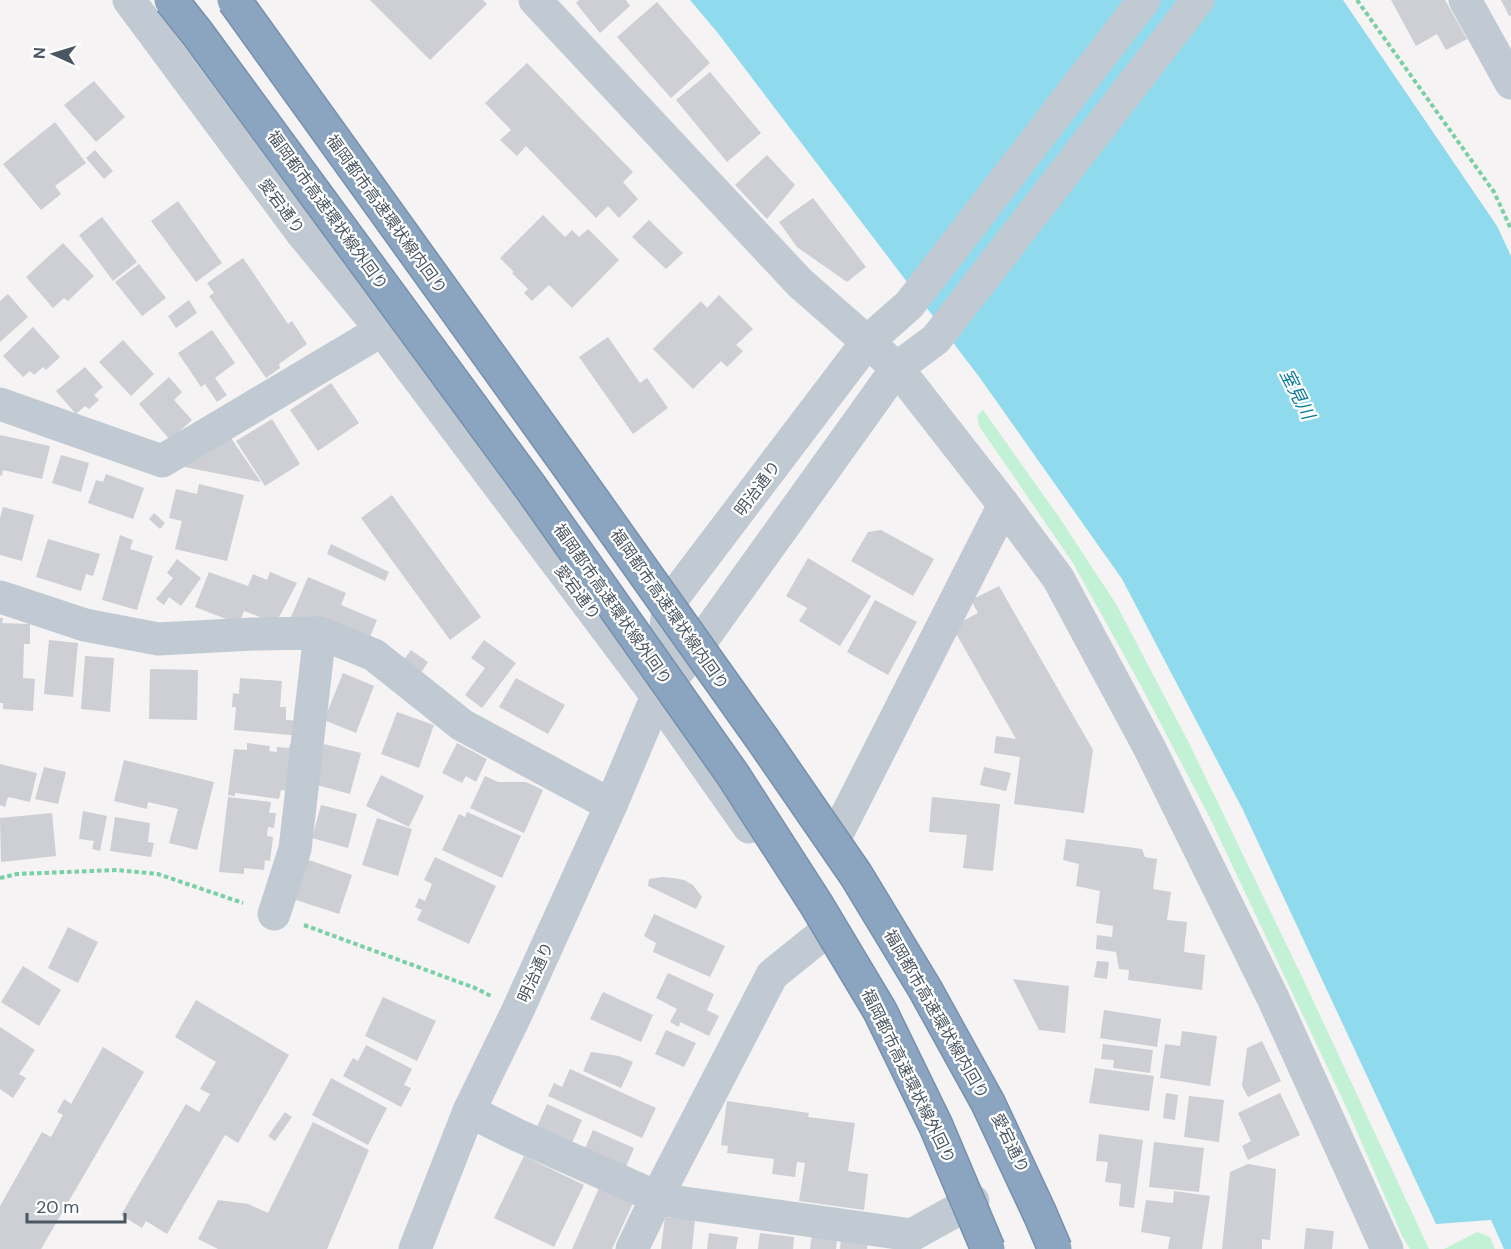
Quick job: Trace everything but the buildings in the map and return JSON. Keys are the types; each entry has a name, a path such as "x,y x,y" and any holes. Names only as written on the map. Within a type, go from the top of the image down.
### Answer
{"highway":[{"name":"福岡都市高速環状線外回り","path":"171,0 531,488 733,775 816,904 880,1011 936,1126 990,1249"},
{"name":"福岡都市高速環状線内回り","path":"234,0 572,471 856,875 925,989 988,1103 1056,1249"}],"street":[{"name":"愛宕通り","path":"129,0 301,232 382,330 657,696 824,933 874,1017 973,1201 990,1249"},
{"name":"愛宕通り","path":"246,0 377,172 669,603 695,650 833,842 936,992 1019,1158 1056,1249"},
{"path":"535,0 800,284 897,368 1058,578 1149,747 1273,998 1387,1249"},
{"name":"明治通り","path":"415,1249 469,1111 518,1010 611,805 657,696 669,603 867,342 909,305 1144,0"},
{"name":"明治通り","path":"657,696 695,650 897,368 936,339 1198,0"},
{"path":"1465,0 1511,83"},
{"path":"0,404 162,461 382,330"},
{"path":"833,842 1004,505"},
{"path":"0,597 85,625 158,639 320,633 374,655 462,725 611,805"},
{"path":"274,914 295,849 320,633"},
{"path":"632,1249 772,975 824,933"},
{"path":"469,1111 656,1199 912,1234 973,1201"}],"path":[{"path":"1357,0 1494,192 1511,229"}],"green space":[{"path":"983,410 1059,517 1116,604 1190,745 1304,981 1429,1249 1410,1249 1402,1236 1348,1111 1209,816 1073,563 979,426 977,416"},
{"path":"1477,1232 1490,1237 1495,1249 1444,1249"}],"water":[{"name":"室見川","path":"690,0 1343,0 1497,226 1511,256 1511,1249 1504,1249 1491,1220 1436,1224 1243,810 1122,579 980,378 717,32"}]}
